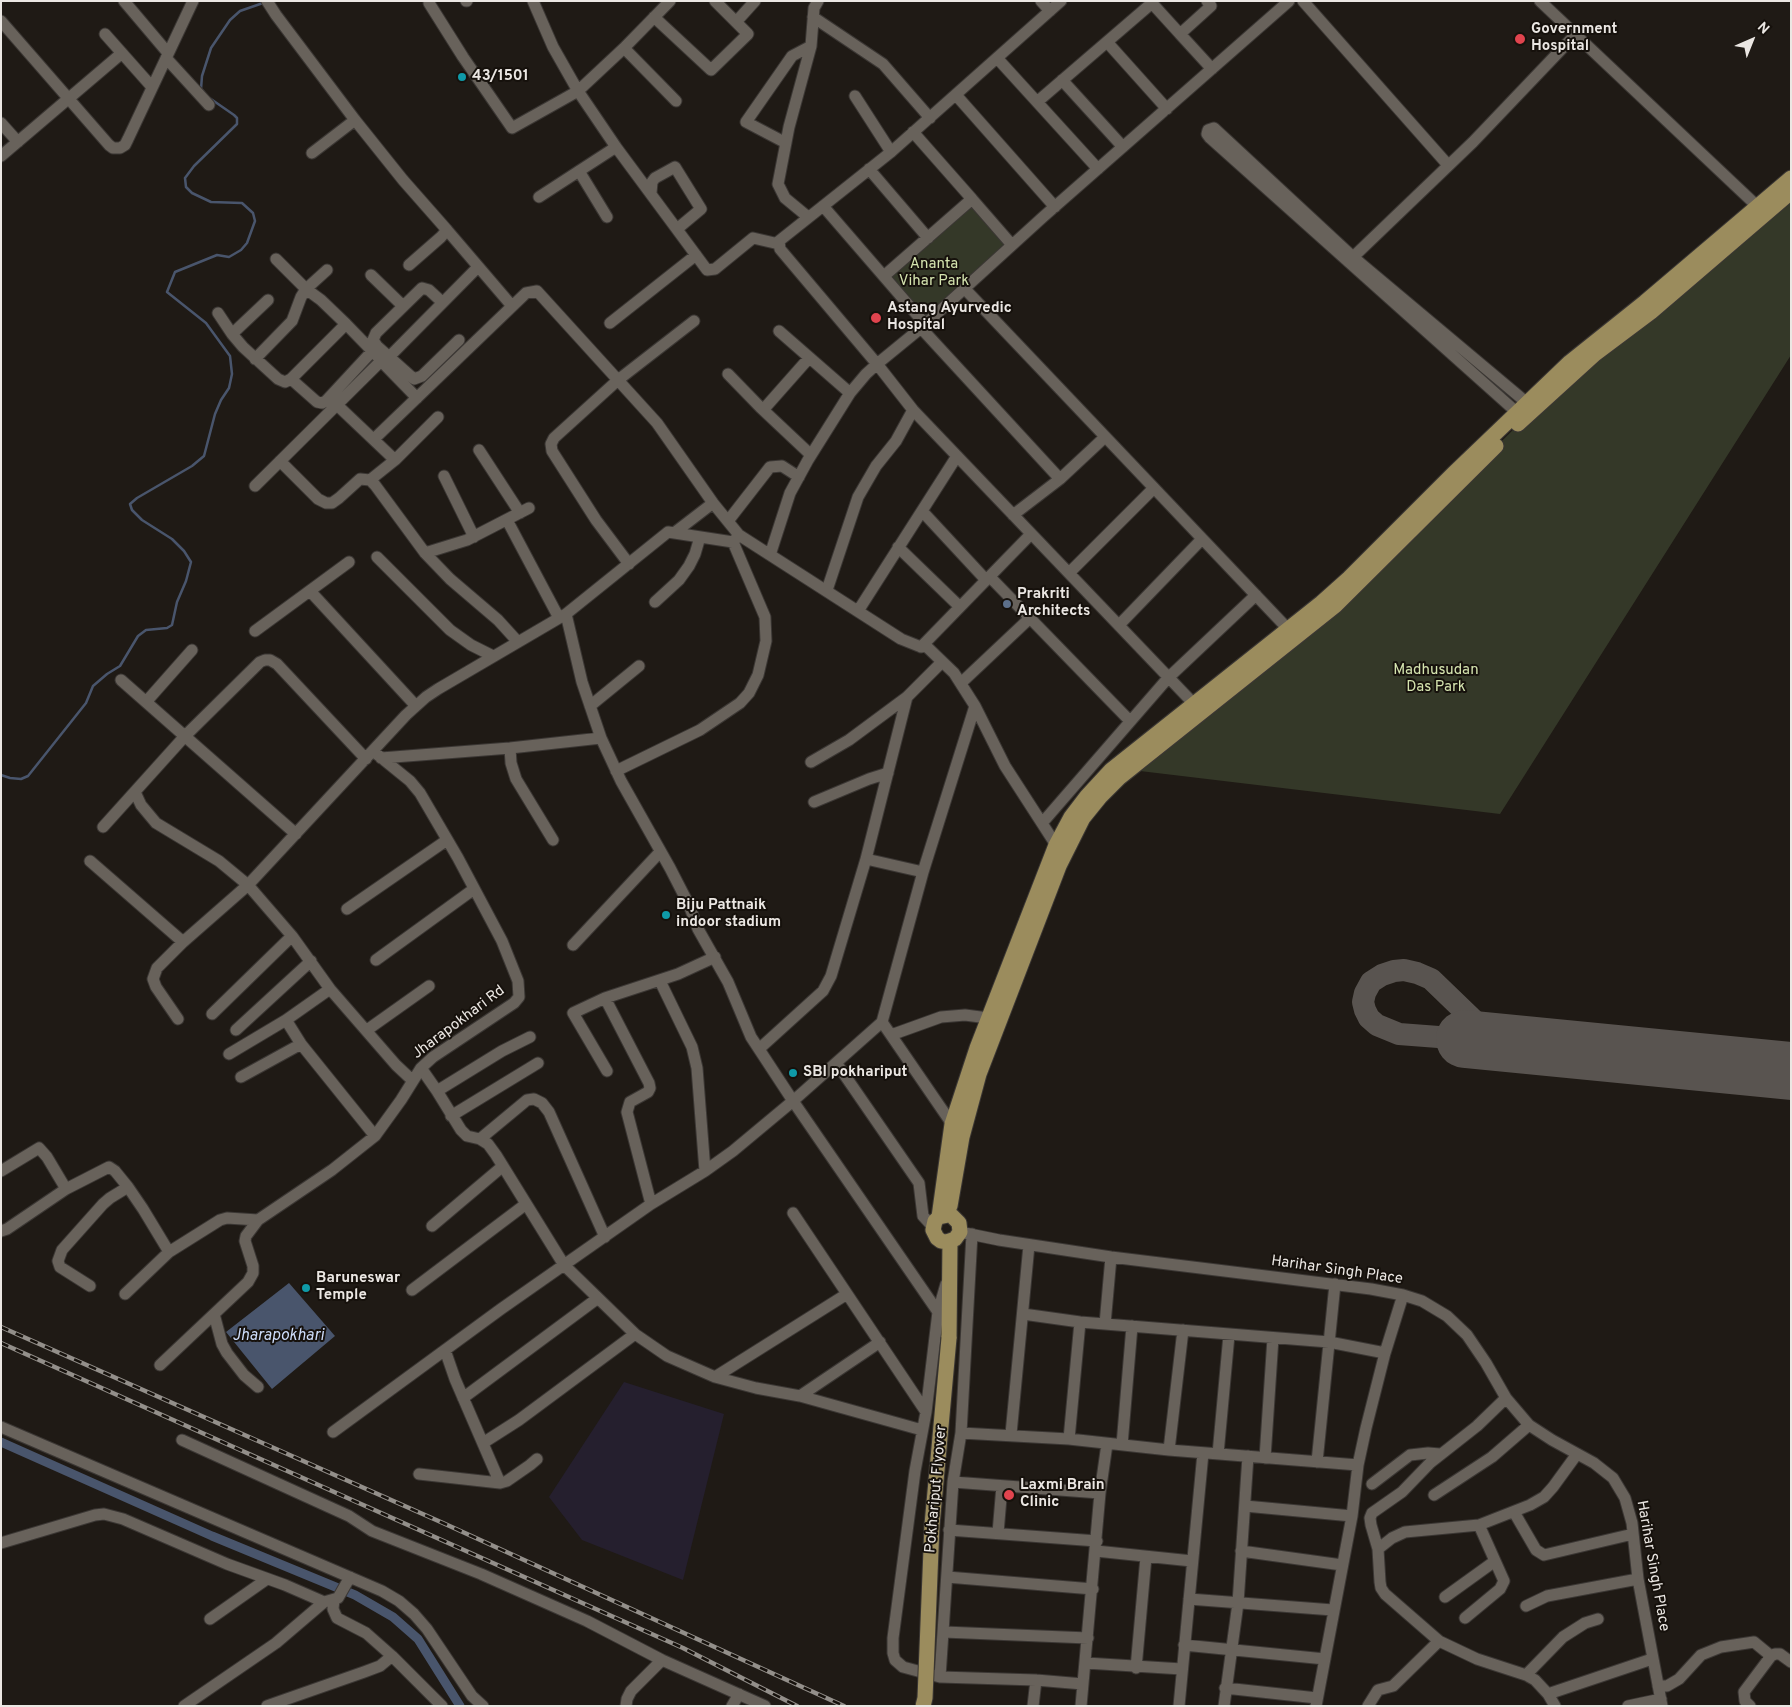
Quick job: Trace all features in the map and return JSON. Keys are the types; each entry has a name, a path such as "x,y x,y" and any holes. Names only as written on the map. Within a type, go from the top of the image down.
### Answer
{"main road":[{"path":"1724,242 1757,206 1791,178"},
{"path":"941,1220 956,1219 959,1223 961,1236 946,1242 937,1238 941,1220 962,1137 979,1074 1059,866 1083,818 1100,797 1119,778 1335,606 1525,411 1570,362 1645,302 1791,192"},
{"path":"941,1220 952,1124 988,1018 1056,844 1071,817 1086,796 1111,770 1349,578 1525,411"},
{"name":"Pokhariput Flyover","path":"923,1706 925,1698 932,1524 949,1338 950,1271 961,1236"}],"street":[{"path":"124,1 209,105"},
{"path":"1,22 67,99 109,145 116,149 127,142 193,1"},
{"path":"533,1 553,47 578,91 616,147 707,270 715,269 753,238 779,244"},
{"path":"429,3 463,57 512,128 578,91 670,1"},
{"path":"654,17 711,70 748,34 715,1"},
{"path":"736,22 755,1"},
{"path":"808,217 785,198 778,184 786,143 811,46 814,8 818,1"},
{"path":"1041,1 1050,11"},
{"path":"1061,1 891,152 808,217 779,241 779,244 780,249 914,410 1120,624 1194,704"},
{"path":"1180,34 1211,6 1207,1"},
{"path":"770,555 790,493 811,455 850,393 876,364 923,326 1012,245 1290,1"},
{"path":"1303,1 1448,165"},
{"path":"1540,1 1757,206"},
{"path":"1037,102 1151,2 1212,69"},
{"path":"270,6 355,120 403,180 512,306"},
{"path":"813,17 883,64 930,118"},
{"path":"105,34 152,87"},
{"path":"1350,260 1473,142 1576,35"},
{"path":"1107,42 1167,109"},
{"path":"786,143 746,122 792,56 811,46"},
{"path":"624,48 676,101"},
{"path":"1,156 122,53"},
{"path":"997,58 1098,169"},
{"path":"1062,80 1123,147"},
{"path":"956,95 1055,207"},
{"path":"855,96 891,152"},
{"path":"312,153 355,120"},
{"path":"1,123 18,142"},
{"path":"1350,260 1214,128 1208,130 1207,134 1210,138 1350,260 1525,411"},
{"path":"913,132 1012,245"},
{"path":"539,197 616,147"},
{"path":"650,193 652,182 655,178 675,167 701,209 677,229"},
{"path":"869,169 928,238"},
{"path":"579,171 607,216"},
{"path":"884,276 972,199"},
{"path":"823,206 884,276 923,326 1060,479"},
{"path":"409,265 447,230"},
{"path":"610,323 696,255"},
{"path":"276,259 306,289 321,300 375,349 417,398"},
{"path":"255,486 336,404 385,359 478,267"},
{"path":"255,359 292,322 301,296 326,270"},
{"path":"371,275 402,306"},
{"path":"291,379 317,402 322,403 326,401 375,349 374,336 422,288 429,290 442,302"},
{"path":"964,288 1288,629"},
{"path":"374,439 526,292 537,291 657,423 713,503 728,521 765,617 766,641 758,674 749,693 740,703 700,730 616,772"},
{"path":"232,334 268,300"},
{"path":"218,313 232,334 255,359 278,379 285,382 291,379 346,324"},
{"path":"629,564 596,520 552,451 551,444 554,438 618,380 694,321"},
{"path":"779,331 850,393"},
{"path":"385,359 410,376 417,378 422,376 459,340"},
{"path":"763,410 809,358"},
{"path":"728,374 811,455"},
{"path":"336,404 395,460"},
{"path":"827,590 858,497 876,466 896,441 914,410"},
{"path":"370,480 395,460 438,417"},
{"path":"1013,515 1060,479 1105,437"},
{"path":"425,553 474,537 525,511 479,450"},
{"path":"858,611 957,456"},
{"path":"280,461 318,499 326,503 332,503 360,479 370,480 375,484 425,553 450,578 498,620 518,642"},
{"path":"728,521 770,467 782,466 799,477"},
{"path":"444,476 474,537"},
{"path":"1069,573 1154,488"},
{"path":"674,532 713,503"},
{"path":"922,511 1130,721"},
{"path":"507,520 563,616 590,706 616,772 689,905 698,929 728,982 751,1037 938,1312"},
{"path":"178,1019 156,987 153,979 157,968 183,942 248,885 373,756 416,706 438,689 563,616 668,532 700,537 736,539 770,555 901,639 921,647 926,646 954,673 961,683 1005,766 1056,844"},
{"path":"921,647 1032,534"},
{"path":"655,602 679,580 689,566 700,537"},
{"path":"1120,624 1202,539"},
{"path":"898,547 960,607"},
{"path":"377,557 450,630 471,645 493,656"},
{"path":"255,632 349,562"},
{"path":"310,591 416,706"},
{"path":"1043,822 1168,678 1256,595"},
{"path":"961,683 1030,618"},
{"path":"146,702 192,650"},
{"name":"Jharapokhari Rd","path":"160,1365 248,1282 253,1273 253,1266 246,1236 258,1220 332,1170 375,1136 421,1068 433,1057 514,1003 519,997 518,981 502,941 420,794 410,781 373,756 277,664 270,660 260,662 185,736"},
{"path":"811,762 849,740 907,697 942,662"},
{"path":"590,706 639,666"},
{"path":"121,680 296,834"},
{"path":"759,1049 824,991 831,976 866,859 907,697"},
{"path":"333,1432 605,1236 733,1151 837,1064 882,1022 923,872 974,706"},
{"path":"103,827 185,736"},
{"path":"373,756 510,748 601,738"},
{"path":"510,748 516,779 553,840"},
{"path":"814,802 888,773"},
{"path":"135,792 145,810 156,823 219,861 248,885 292,936 330,989 396,1065 412,1080"},
{"path":"347,909 447,840"},
{"path":"573,945 660,852"},
{"path":"866,859 923,872"},
{"path":"90,861 183,942"},
{"path":"376,960 474,889"},
{"path":"212,1014 292,936"},
{"path":"607,1071 573,1013 605,998 660,981 715,958"},
{"path":"236,1030 311,961"},
{"path":"660,981 692,1047 697,1068 705,1171"},
{"path":"367,1030 429,986"},
{"path":"229,1054 286,1020 330,989"},
{"path":"605,998 649,1083 650,1088 648,1092 630,1102 627,1112 651,1204"},
{"path":"891,1035 941,1017 965,1014 988,1018"},
{"path":"286,1020 301,1044 375,1136"},
{"path":"882,1022 952,1124"},
{"path":"438,1091 530,1036"},
{"path":"241,1076 301,1044"},
{"path":"451,1116 538,1063"},
{"path":"837,1064 919,1183 923,1216 941,1220"},
{"path":"421,1068 438,1091 451,1116 467,1136 480,1139 488,1144 564,1265 635,1334 667,1356 715,1377 756,1388 800,1396 922,1430"},
{"path":"480,1139 527,1100 534,1099 542,1103 549,1112 605,1236"},
{"path":"1,1171 39,1148 47,1157 66,1189"},
{"path":"432,1226 503,1166"},
{"path":"1,1231 7,1229 66,1189 109,1167 115,1170 144,1209 168,1252"},
{"path":"90,1286 60,1267 58,1261 62,1250 66,1243 103,1204 128,1188"},
{"path":"412,1290 526,1204"},
{"path":"793,1213 926,1412"},
{"path":"126,1294 168,1252 220,1220 227,1218 258,1220"},
{"path":"940,1677 953,1482 961,1432 961,1236"},
{"name":"Harihar Singh Place","path":"961,1236 1111,1257 1335,1284 1403,1295 1422,1300 1447,1316 1467,1335 1506,1398 1529,1425 1594,1463 1613,1478 1625,1498 1632,1523 1638,1579 1652,1659 1662,1702"},
{"path":"1011,1434 1029,1245"},
{"path":"1105,1324 1111,1257"},
{"path":"950,1271 938,1312 926,1412 894,1628 893,1653 895,1660 903,1667 940,1677 1036,1680 1084,1684"},
{"path":"1317,1462 1335,1284"},
{"path":"715,1377 847,1294"},
{"path":"1226,1688 1316,1702 1352,1516 1358,1466 1385,1353 1403,1295"},
{"path":"463,1398 598,1298"},
{"path":"214,1314 222,1344 227,1353 258,1388"},
{"path":"1023,1314 1080,1322 1329,1342 1385,1353"},
{"path":"1069,1439 1080,1322"},
{"path":"1122,1444 1132,1326"},
{"path":"1169,1450 1183,1330"},
{"path":"483,1443 550,1397 635,1334"},
{"path":"1218,1454 1229,1335"},
{"path":"1265,1458 1273,1338"},
{"path":"800,1396 880,1342"},
{"path":"445,1350 463,1398 500,1483"},
{"path":"1506,1398 1477,1426 1440,1454 1402,1492 1372,1513 1370,1518 1378,1549 1381,1588 1439,1641 1477,1660 1526,1674 1535,1680 1548,1694 1555,1706"},
{"path":"1434,1495 1492,1457 1529,1425"},
{"path":"1,1427 393,1598 414,1614 427,1628 472,1696 482,1706"},
{"path":"961,1432 1011,1434 1358,1466"},
{"path":"182,1440 349,1516 372,1531 481,1574 586,1621 662,1660 765,1706"},
{"path":"1081,1706 1097,1546 1100,1493 1107,1444"},
{"path":"1179,1706 1203,1453"},
{"path":"1372,1484 1410,1455 1440,1454"},
{"path":"1378,1549 1398,1535 1410,1530 1478,1525 1530,1505 1544,1497 1554,1487 1577,1454"},
{"path":"1224,1706 1238,1603 1248,1456"},
{"path":"419,1474 493,1484 500,1483 514,1476 537,1459"},
{"path":"953,1482 1100,1493"},
{"path":"998,1533 1002,1486"},
{"path":"1245,1506 1352,1516"},
{"path":"1514,1512 1536,1550 1544,1555 1633,1534"},
{"path":"1,1543 104,1514 123,1519 267,1579 332,1600"},
{"path":"1465,1618 1504,1584 1503,1578 1478,1525"},
{"path":"949,1530 998,1533 1097,1546 1146,1557 1192,1561"},
{"path":"1241,1551 1342,1565"},
{"path":"1136,1668 1146,1557"},
{"path":"1445,1597 1495,1561"},
{"path":"947,1577 1093,1589"},
{"path":"210,1619 267,1579"},
{"path":"184,1706 276,1643 332,1600 349,1579"},
{"path":"1526,1606 1546,1596 1638,1579"},
{"path":"1189,1598 1333,1610"},
{"path":"332,1600 337,1618 366,1633 442,1706"},
{"path":"1526,1674 1563,1637 1585,1623 1598,1619"},
{"path":"944,1632 1088,1638"},
{"path":"1368,1706 1378,1690 1393,1686 1439,1641"},
{"path":"1658,1686 1667,1686 1679,1679 1701,1655 1721,1647 1754,1642 1771,1656"},
{"path":"1184,1645 1325,1659"},
{"path":"1750,1706 1745,1701 1744,1692 1771,1656 1780,1654 1791,1662"},
{"path":"267,1706 372,1669 386,1662 392,1656"},
{"path":"1548,1694 1652,1659"},
{"path":"626,1706 631,1691 662,1660"},
{"path":"1086,1663 1182,1670"},
{"path":"1033,1706 1036,1680"},
{"path":"732,1706 739,1694"},
{"path":"1628,1706 1662,1702"}],"shaded area":[{"path":"624,1382 724,1414 683,1580 582,1540 549,1497"}],"green space":[{"name":"Madhusudan Das Park","path":"1791,194 1791,355 1500,814 1140,771 1398,544 1524,419"},
{"name":"Ananta Vihar Park","path":"973,203 1010,245 925,323 885,276"}],"water":[{"name":"Jharapokhari","path":"289,1283 335,1336 272,1389 226,1332"}],"waterway":[{"path":"203,91 201,89 202,76 211,48 230,20 240,11 263,3"},
{"path":"1,775 21,779 28,776 86,703 93,686 120,666 138,636 146,630 167,628 172,625 177,602 186,581 191,562 184,551 172,539 142,520 132,510 130,504 192,466 204,456 215,414 229,388 232,374 230,356 206,323 167,292 175,272 217,255 229,257 241,250 247,243 255,221 253,213 242,203 211,202 192,193 186,187 185,178 194,166 237,124 237,118 234,115 208,97"},
{"path":"1,1442 212,1536 355,1595 393,1617 418,1639 460,1706"}],"taxiway":[{"path":"1465,1039 1399,1034 1377,1025 1369,1018 1365,1010 1363,1002 1365,993 1371,982 1382,975 1404,970 1417,973 1431,979 1487,1033 1538,1046"}],"runway":[{"path":"1465,1039 1791,1071"}],"railway":[{"path":"1,1327 443,1523 844,1706"},
{"path":"1,1343 683,1648 797,1706"}],"place":[{"name":"Government Hospital","path":"1520,39"},
{"name":"43/1501","path":"462,77"},
{"name":"Astang Ayurvedic Hospital","path":"876,318"},
{"name":"Prakriti Architects","path":"1007,604"},
{"name":"Biju Pattnaik indoor stadium","path":"666,915"},
{"name":"SBI pokhariput","path":"793,1073"},
{"name":"Baruneswar Temple","path":"306,1288"},
{"name":"Laxmi Brain Clinic","path":"1009,1495"}]}
